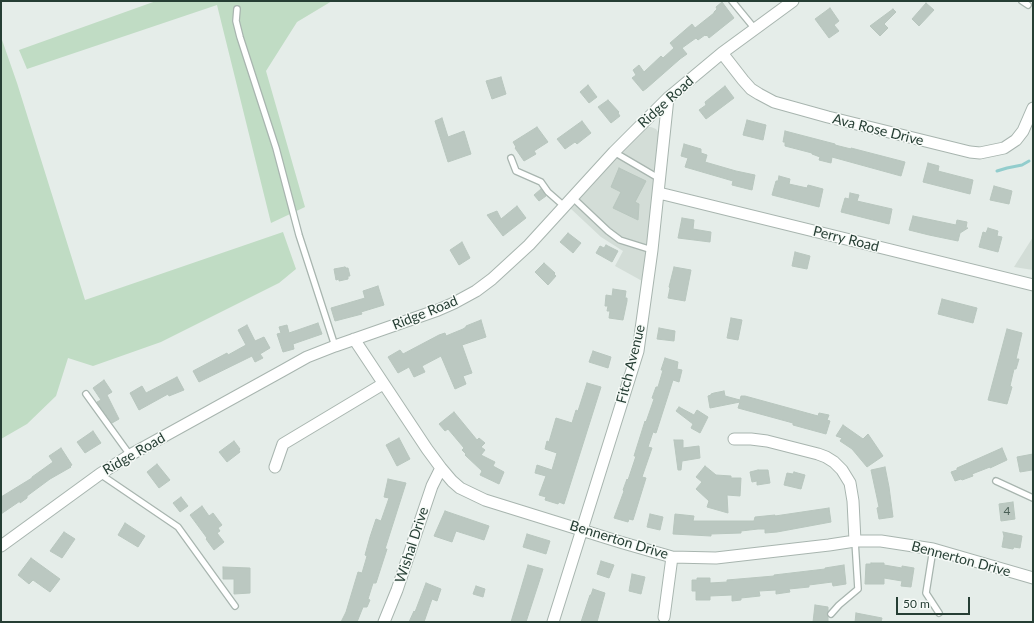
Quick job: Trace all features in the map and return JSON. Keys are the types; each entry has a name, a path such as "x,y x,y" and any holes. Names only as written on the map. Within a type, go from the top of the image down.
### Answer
{"street":[{"name":"Ridge Road","path":"1,546 100,474 130,455 307,357 438,310 476,291 512,262 614,152 668,98 722,53 793,1"},
{"name":"Ava Rose Drive","path":"722,53 742,80 751,89 774,102 970,152 980,153 1004,148 1016,140 1023,131 1033,108"},
{"name":"Fitch Avenue","path":"553,622 638,351 659,192 668,98"},
{"name":"Perry Road","path":"659,192 1033,285"},
{"name":"Bennerton Drive","path":"354,339 427,449 452,482 460,488 485,500 672,557 716,558 855,541 881,541 933,549 1033,578"},
{"path":"275,467 283,444 383,384"},
{"path":"734,439 767,441 818,454 834,462 842,470 850,483 853,501 855,541"},
{"name":"Wishal Drive","path":"384,622 397,590 432,486 441,468"},
{"path":"664,617 672,557"}],"lane":[{"path":"732,1 755,28"},
{"path":"1022,1 1028,5"},
{"path":"237,9 236,21 240,37 276,148 299,235 335,346"},
{"path":"614,152 660,180"},
{"path":"511,158 516,171 541,182 548,192 568,202 620,240 652,250"},
{"path":"86,394 130,455"},
{"path":"100,474 178,527 235,606"},
{"path":"996,481 1033,498"},
{"path":"831,614 858,589 855,541"},
{"path":"933,549 926,592 939,613"}],"shaded area":[{"path":"646,127 656,129 661,136 644,282 615,266 623,251 601,237 570,208 590,188 631,141"},
{"path":"1033,237 1033,270 1014,267"}],"green space":[{"path":"156,1 332,1 297,22 266,71 305,207 271,223 217,5 27,69 19,50"},
{"path":"1,37 17,83 85,300 283,232 296,269 279,283 161,342 93,366 68,358 56,396 27,424 1,439"}],"building":[{"path":"722,2 734,18 709,38 705,35 698,40 696,38 682,48 687,54 643,91 632,78 636,75 633,70 639,65 644,72 661,56 663,58 674,48 670,43 692,24 695,28 714,13 717,9 716,7"},
{"path":"926,3 934,10 919,26 912,19"},
{"path":"830,8 839,21 834,25 839,31 829,38 815,19"},
{"path":"893,9 896,12 884,24 888,28 880,36 870,26"},
{"path":"501,77 506,94 492,99 486,81"},
{"path":"588,85 597,97 589,103 580,92"},
{"path":"725,86 734,98 706,119 699,110 706,105 705,102"},
{"path":"608,100 619,112 618,113 620,116 611,123 598,107"},
{"path":"442,118 448,137 464,131 471,154 448,162 435,121"},
{"path":"747,120 766,125 763,140 743,135"},
{"path":"582,121 591,133 577,144 575,142 565,149 557,139"},
{"path":"537,127 548,142 534,151 536,154 524,161 515,148 516,147 513,142"},
{"path":"785,131 905,162 901,176 832,157 831,163 819,160 820,157 812,153 785,146 785,142 783,142"},
{"path":"684,144 701,149 701,153 707,155 705,162 755,175 752,190 732,185 733,181 685,167 688,158 681,156"},
{"path":"928,163 939,166 938,171 973,180 970,194 923,182"},
{"path":"619,168 646,181 635,202 639,204 638,220 613,208 621,192 611,187"},
{"path":"779,176 790,179 789,184 807,188 808,185 823,189 819,207 772,195"},
{"path":"994,186 1012,191 1009,204 990,200"},
{"path":"541,189 546,196 539,201 534,195"},
{"path":"850,193 859,195 857,201 892,209 889,224 841,212 845,198 849,199"},
{"path":"517,206 526,218 503,236 487,215 497,211 501,219"},
{"path":"913,216 956,225 957,220 967,222 966,228 968,228 960,233 958,241 929,235 909,230"},
{"path":"682,218 694,220 693,229 711,232 710,242 678,238"},
{"path":"988,228 998,231 997,236 1002,237 998,252 979,247 983,232 986,233"},
{"path":"568,233 581,243 573,253 560,242"},
{"path":"462,242 470,258 459,265 450,250"},
{"path":"606,245 618,251 612,262 596,253 600,246 604,248"},
{"path":"795,252 810,256 807,269 792,266"},
{"path":"544,263 555,273 554,274 556,276 548,285 535,272"},
{"path":"345,267 348,268 350,276 348,276 348,279 339,281 339,279 336,280 334,269"},
{"path":"674,267 691,270 685,301 668,298"},
{"path":"378,286 384,305 361,312 362,314 335,321 331,308 365,298 363,291"},
{"path":"613,289 626,291 625,298 627,298 627,301 623,320 609,318 610,311 607,311 608,306 605,306 606,295 612,296"},
{"path":"942,299 977,308 973,323 938,314"},
{"path":"731,318 742,320 738,340 727,338"},
{"path":"481,320 486,337 462,345 472,373 463,376 466,384 455,389 441,356 422,366 425,372 414,377 409,367 398,373 388,357 400,350 403,354 439,335 445,333 446,336"},
{"path":"318,323 322,334 293,344 294,349 283,352 277,334 281,333 279,327 287,325 289,333"},
{"path":"247,325 255,341 264,337 270,348 260,354 263,358 255,362 252,356 199,382 193,371 246,345 238,330"},
{"path":"659,328 675,331 674,341 657,339"},
{"path":"1007,329 1022,333 1016,359 1019,359 1016,369 1014,369 1010,386 1012,387 1007,404 988,400"},
{"path":"593,351 611,357 608,368 589,362"},
{"path":"665,358 678,362 677,369 682,370 679,382 673,380 656,433 653,432 648,447 652,448 642,477 646,478 633,520 629,519 628,522 614,518 636,456 634,456 645,421 646,422 654,399 652,398 656,387 658,387"},
{"path":"177,377 184,390 169,396 168,394 139,410 130,393 142,386 146,393"},
{"path":"104,380 112,392 107,395 119,419 112,423 98,404 97,402 101,400 93,388"},
{"path":"587,383 601,387 564,504 559,502 558,504 545,500 546,497 539,495 546,476 535,473 537,465 552,470 557,453 545,449 547,441 549,442 556,418 572,423 576,410 578,411"},
{"path":"724,391 725,396 740,400 741,396 745,396 818,416 819,413 829,415 827,420 830,421 826,434 738,408 740,402 710,408 708,396"},
{"path":"679,407 694,415 697,410 708,417 700,433 691,428 693,424 676,411"},
{"path":"454,412 477,440 479,438 485,443 481,447 485,450 481,455 495,462 493,466 504,472 499,484 480,475 482,471 465,455 466,454 462,450 464,448 448,429 445,431 439,424"},
{"path":"843,425 863,439 868,434 883,456 867,467 852,449 840,441 842,438 836,436"},
{"path":"93,431 101,443 85,453 77,442"},
{"path":"399,438 410,459 397,466 386,445"},
{"path":"674,440 683,440 683,448 699,446 700,458 682,461 681,470 678,470"},
{"path":"234,441 240,449 240,452 227,462 219,452"},
{"path":"61,448 72,465 70,466 71,467 50,479 20,503 20,501 1,514 1,497 32,478 53,462 49,456"},
{"path":"1002,448 1007,460 972,474 973,476 955,481 951,472"},
{"path":"1033,454 1032,470 1020,472 1017,457"},
{"path":"157,464 170,480 159,488 147,472"},
{"path":"705,466 716,475 741,478 740,496 727,495 728,513 707,507 709,501 696,489 702,482 696,477"},
{"path":"885,467 893,517 879,519 877,508 879,507 871,470"},
{"path":"768,470 770,483 757,485 757,481 752,482 750,472"},
{"path":"794,472 805,475 801,489 784,485 787,473 793,474"},
{"path":"388,479 406,483 376,583 373,583 368,599 370,600 367,607 363,607 357,622 341,622 346,612 358,572 362,573 367,556 365,555 376,519 381,521 389,498 384,497"},
{"path":"181,497 188,506 180,512 173,503"},
{"path":"1013,502 1015,519 1001,521 999,504"},
{"path":"202,506 209,516 213,513 222,525 218,528 220,531 217,533 224,542 214,550 190,515"},
{"path":"829,508 831,522 777,532 765,533 765,529 758,529 741,531 741,533 711,534 711,536 673,534 675,514 694,516 693,521 754,521 755,517 775,516"},
{"path":"445,511 489,526 484,540 456,531 452,542 434,536"},
{"path":"650,514 663,517 660,530 647,527"},
{"path":"125,523 145,536 138,547 118,535"},
{"path":"64,532 75,539 62,558 50,551"},
{"path":"1003,532 1022,536 1020,548 1014,547 1013,549 1002,547 1004,536"},
{"path":"527,534 550,541 546,554 523,547"},
{"path":"31,558 60,579 50,592 33,580 29,584 18,575"},
{"path":"601,561 614,565 609,578 597,574"},
{"path":"884,563 884,565 902,568 902,566 914,568 911,587 901,586 902,581 884,578 884,584 865,584 866,564"},
{"path":"528,565 543,569 526,622 511,622"},
{"path":"844,565 846,584 833,586 832,582 809,585 809,587 789,589 790,592 776,594 776,590 759,591 760,596 741,598 741,600 732,601 732,595 710,596 710,600 696,600 696,591 692,591 692,580 697,580 697,578 710,578 710,583 727,582 727,580 774,576"},
{"path":"223,567 250,568 250,593 234,594 234,579 223,579"},
{"path":"632,574 645,577 641,594 629,591"},
{"path":"426,583 441,589 437,601 432,599 424,622 409,622 414,611 415,612"},
{"path":"476,586 485,589 483,597 473,594"},
{"path":"593,589 605,593 597,622 581,622 590,595"},
{"path":"815,605 828,607 828,622 813,622"},
{"path":"856,613 882,618 881,622 855,622"}],"waterway":[{"path":"997,171 1022,165 1029,161"}]}
